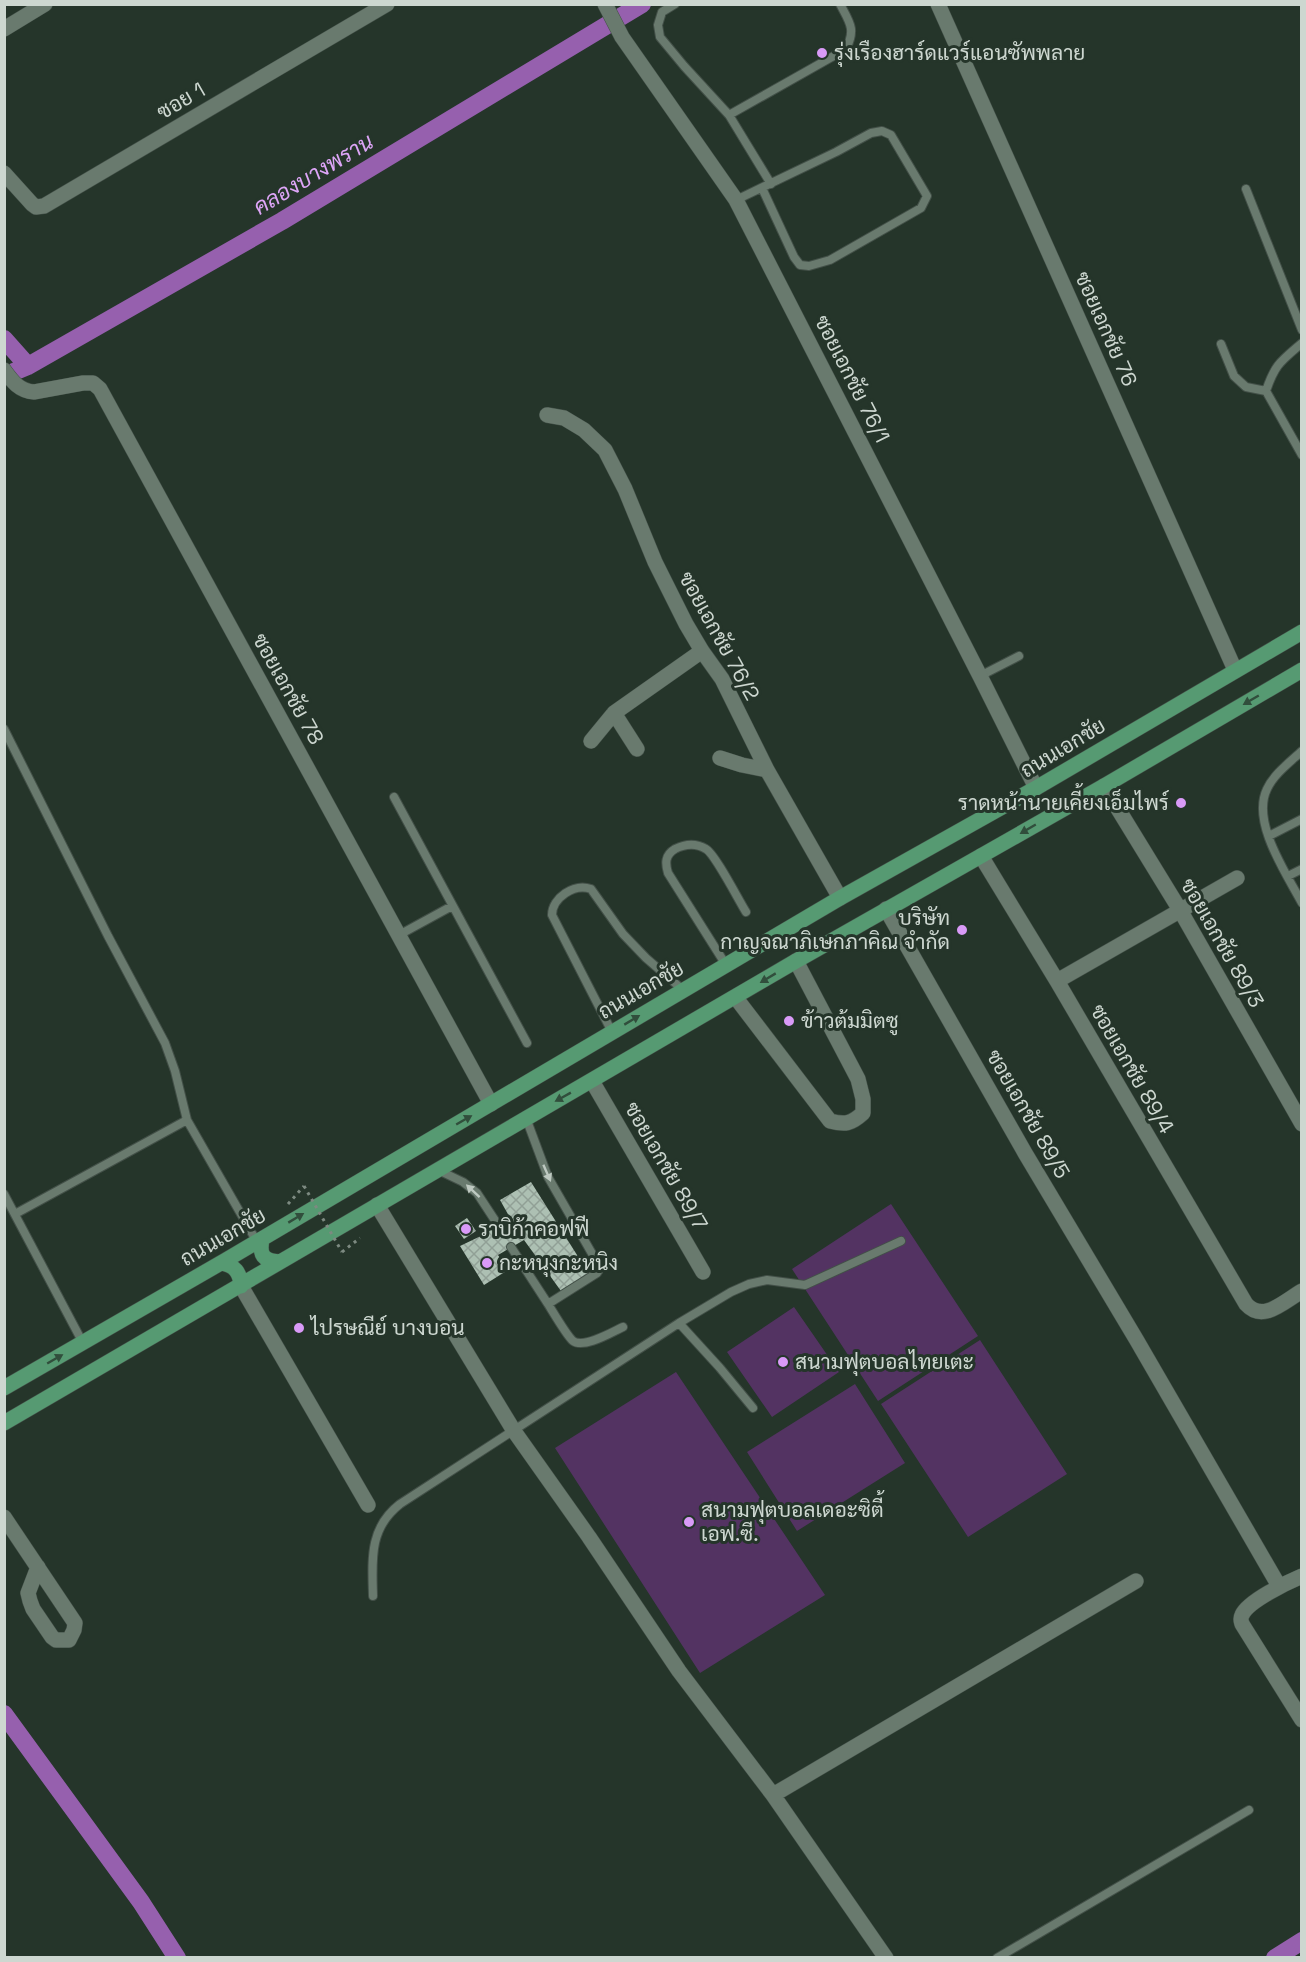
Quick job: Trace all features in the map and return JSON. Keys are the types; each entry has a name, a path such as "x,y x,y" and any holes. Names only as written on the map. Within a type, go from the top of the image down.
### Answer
{"main road":[{"name":"ถนนเอกชัย","path":"4,1388 222,1263 840,898 1035,788 1302,632"},
{"path":"4,1423 796,961 1104,786 1302,670"},
{"path":"259,1240 263,1257 271,1262 280,1262"},
{"path":"222,1263 231,1265 237,1270 241,1286"}],"street":[{"path":"4,29 45,4"},
{"name":"ซอย 1","path":"4,173 32,204 36,207 44,206 387,4"},
{"name":"ซอยเอกชัย 76/1","path":"604,4 622,37 736,200 1035,788"},
{"name":"ซอยเอกชัย 76","path":"938,4 1235,670"},
{"name":"ซอยเอกชัย 78","path":"8,375 26,391 34,392 83,383 93,384 100,389 492,1104"},
{"name":"ซอยเอกชัย 76/2","path":"547,415 564,418 585,430 604,450 625,489 655,562 702,651 722,679 767,770 840,898"},
{"path":"591,741 614,713 702,651"},
{"path":"614,713 637,748"},
{"path":"720,758 767,770"},
{"name":"ซอยเอกชัย 89/3","path":"1104,786 1180,910 1302,1124"},
{"name":"ซอยเอกชัย 89/4","path":"981,856 1246,1304 1255,1312 1262,1312 1302,1291"},
{"path":"1057,981 1237,878"},
{"name":"ซอยเอกชัย 89/5","path":"886,909 1025,1154 1136,1339 1279,1586"},
{"path":"736,998 830,1121 843,1125 852,1123 863,1113 863,1099 858,1079 796,961"},
{"name":"ซอยเอกชัย 89/7","path":"592,1081 703,1272"},
{"path":"377,1205 514,1431 679,1671 773,1795 886,1958"},
{"path":"241,1286 368,1505"},
{"path":"4,1517 38,1567 75,1623 69,1640 56,1640 33,1609 28,1593 38,1567"},
{"path":"1302,1576 1279,1586 1243,1613 1242,1624 1302,1720"},
{"path":"773,1795 1136,1581"}],"lane":[{"path":"675,4 662,12 658,25 660,37 729,115 771,184"},
{"path":"729,115 846,49 852,27 840,4"},
{"path":"736,200 871,133 882,131 891,135 927,196 921,208 830,260 809,266 800,265 794,257 762,188"},
{"path":"1246,189 1302,330"},
{"path":"1302,343 1278,363 1266,391 1302,455"},
{"path":"1221,344 1234,376 1246,387 1266,391"},
{"path":"980,676 1019,656"},
{"path":"4,729 108,936 165,1043 175,1071 187,1120 259,1240"},
{"path":"1302,751 1277,774 1266,790 1262,805 1262,817 1269,836 1302,903"},
{"path":"394,797 526,1043"},
{"path":"1269,836 1302,819"},
{"path":"726,965 668,873 665,862 670,852 682,846 696,845 709,850 746,912"},
{"path":"1288,876 1302,869"},
{"path":"612,1032 552,915 552,907 557,899 572,890 583,886 591,889 623,934 646,958 683,990"},
{"path":"399,935 453,906"},
{"path":"526,1118 548,1177 599,1267 597,1274 548,1304"},
{"path":"15,1214 187,1120"},
{"path":"438,1170 464,1182 477,1193 498,1225"},
{"path":"4,1194 84,1343"},
{"path":"373,1596 372,1558 379,1529 387,1514 400,1503 679,1323 731,1292 749,1284 767,1280 805,1286 901,1241"},
{"path":"511,1248 573,1341 590,1342 623,1327"},
{"path":"679,1323 753,1408"},
{"path":"997,1958 1249,1810"}],"path":[{"path":"287,1205 304,1186 342,1252 360,1238"}],"shaded area":[{"path":"891,1204 978,1336 878,1401 792,1269"},
{"name":"สนามฟุตบอลไทยเตะ","path":"794,1307 839,1372 772,1417 727,1352"},
{"path":"980,1340 1067,1474 968,1537 881,1404"},
{"name":"สนามฟุตบอลเดอะซิตี้ เอฟ.ซี.","path":"676,1372 825,1595 700,1673 555,1448"},
{"path":"855,1384 905,1463 797,1531 747,1452"}],"building":[{"path":"531,1182 589,1274 561,1291 524,1240 498,1255 508,1270 484,1285 460,1246 485,1234 509,1216 500,1200"},
{"name":"ราบิก้าคอฟฟี","path":"467,1218 476,1231 464,1239 455,1226"}],"waterway":[{"name":"คลองบางพราน","path":"4,376 28,366 282,221 642,4"},
{"path":"4,339 28,366"},
{"path":"4,1714 141,1902 177,1958"},
{"path":"1275,1958 1302,1941"}],"place":[{"name":"รุ่งเรืองฮาร์ดแวร์แอนซัพพลาย","path":"822,53"},
{"name":"ราดหน้านายเคี้ยงเอ็มไพร์","path":"1181,803"},
{"name":"บริษัท กาญจณาภิเษกภาคิณ จำกัด","path":"962,930"},
{"name":"ข้าวต้มมิตซู","path":"789,1021"},
{"name":"ราบิก้าคอฟฟี","path":"466,1229"},
{"name":"กะหนุงกะหนิง","path":"487,1263"},
{"name":"ไปรษณีย์ บางบอน","path":"299,1328"},
{"name":"สนามฟุตบอลไทยเตะ","path":"783,1362"},
{"name":"สนามฟุตบอลเดอะซิตี้ เอฟ.ซี.","path":"689,1522"}]}
